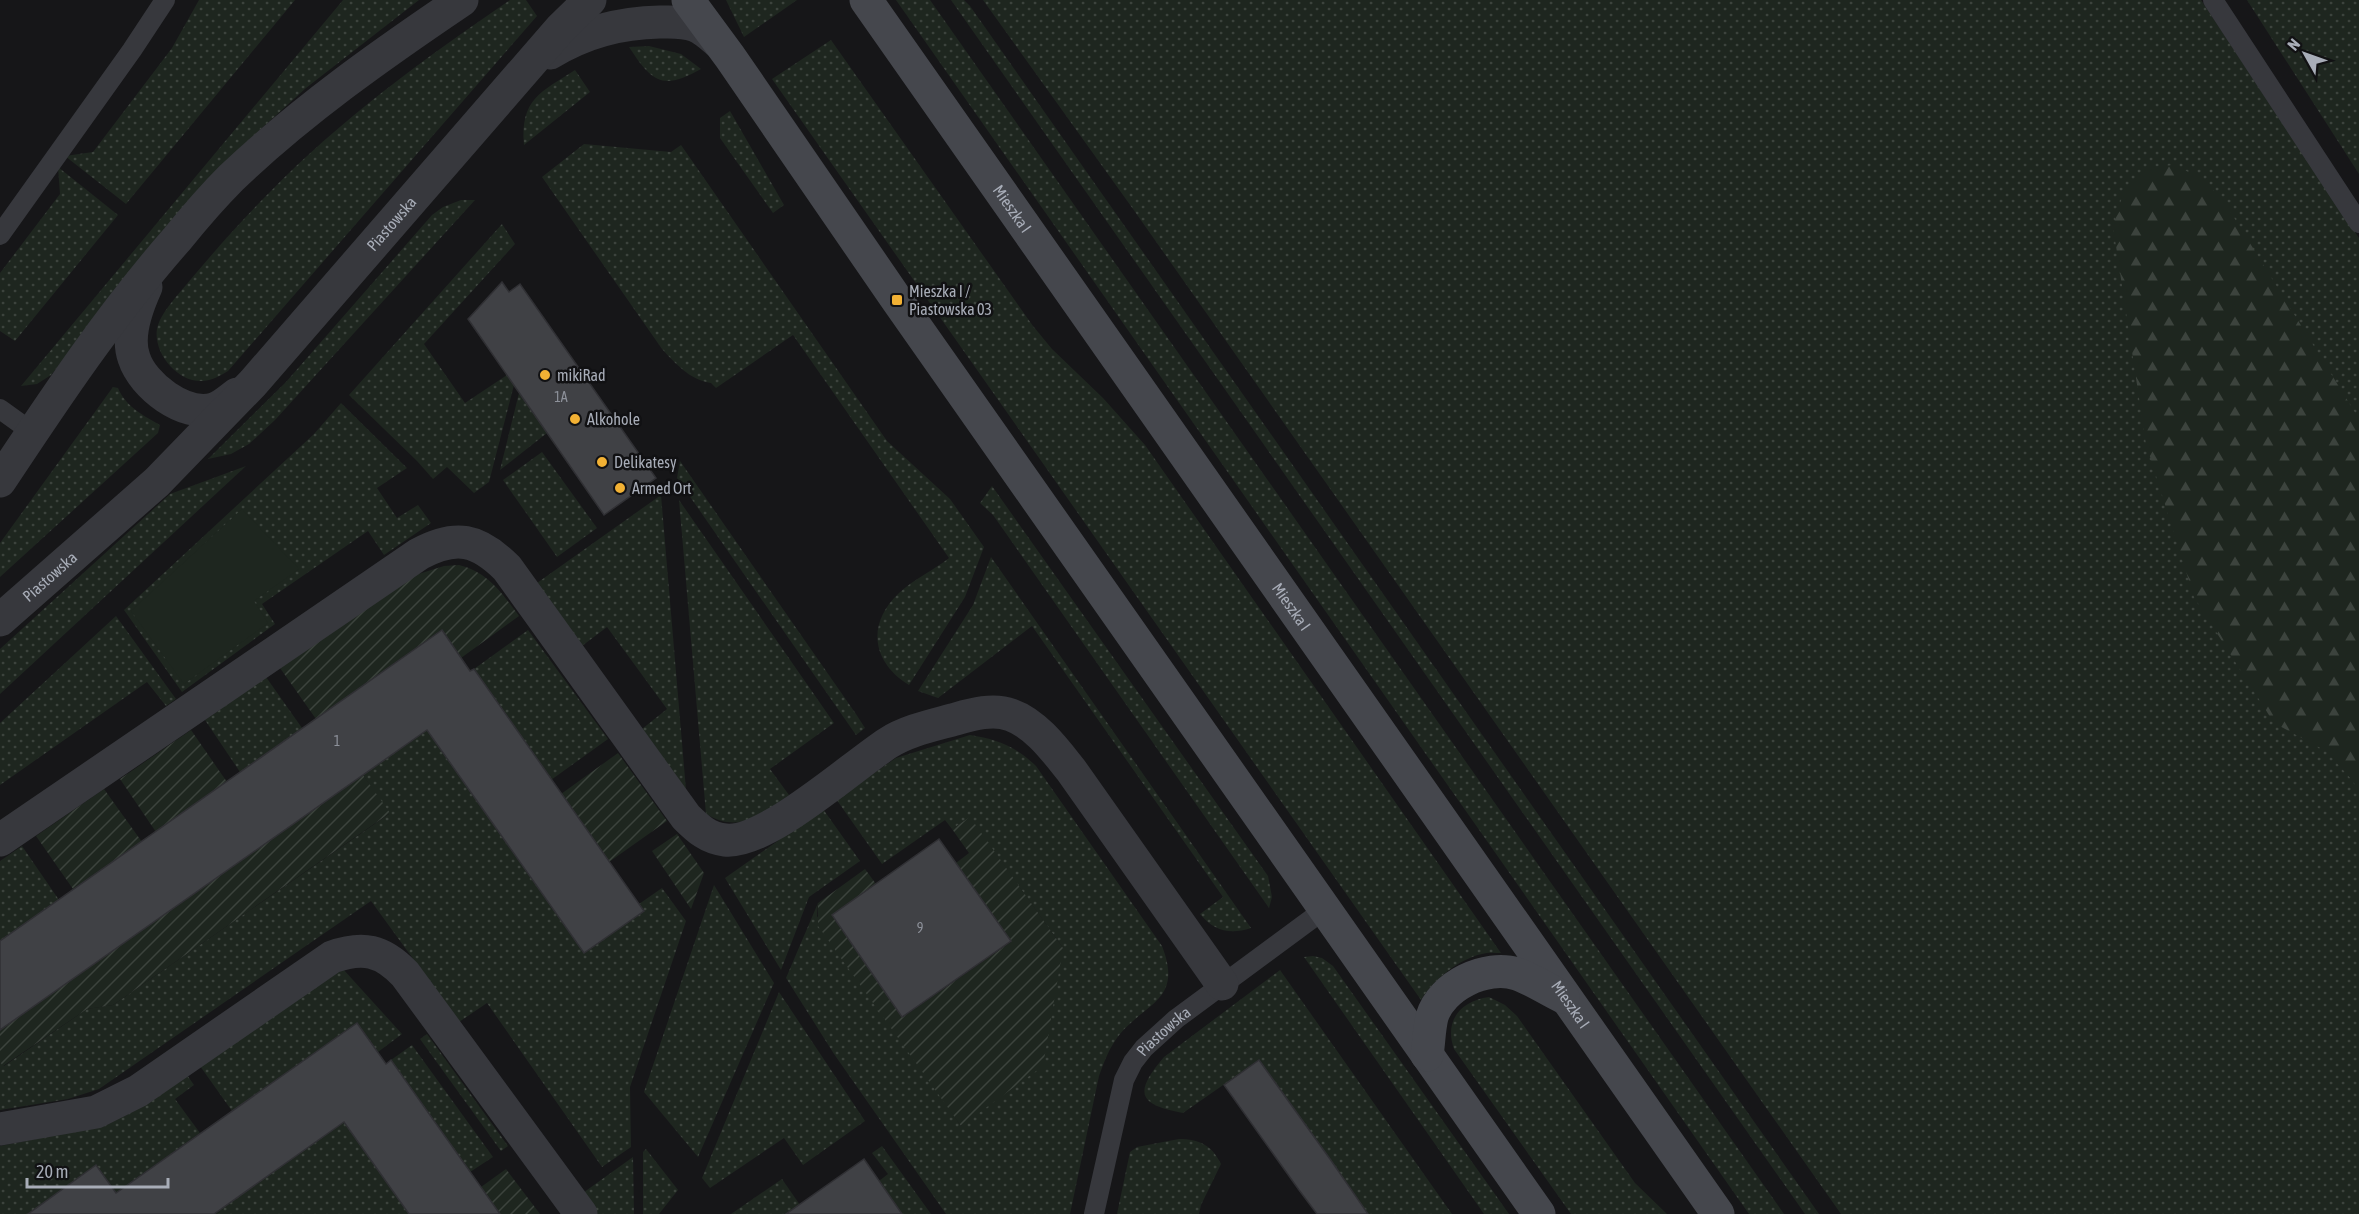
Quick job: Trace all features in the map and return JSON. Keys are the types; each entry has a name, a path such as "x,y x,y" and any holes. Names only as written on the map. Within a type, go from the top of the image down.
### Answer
{"street":[{"name":"Piastowska","path":"0,482 32,432 111,321 166,251 231,178 281,134 372,64 462,0"},
{"name":"Piastowska","path":"0,620 157,482 253,383 561,28 590,0"},
{"path":"688,0 1539,1214"},
{"name":"Mieszka I","path":"866,0 1718,1214"},
{"name":"Piastowska","path":"530,64 592,32 628,23 672,22 694,25 718,42"},
{"name":"Piastowska","path":"166,251 152,275 134,321 132,345 134,359 144,375 155,388 169,398 201,410 224,405 253,383"},
{"path":"0,840 419,554 435,546 452,542 468,542 488,551 507,568 686,817 712,838 727,841 741,839 767,829 887,744 915,730 984,713 999,712 1011,715 1044,739 1071,770 1222,984"},
{"path":"0,1129 76,1117 117,1103 138,1091 332,957 345,953 374,952 386,957 405,974 581,1214"},
{"path":"1427,1055 1432,1017 1439,1003 1459,984 1474,977 1498,971 1516,974 1567,999"}],"lane":[{"path":"0,235 165,0"},
{"path":"2213,0 2359,223"},
{"path":"0,410 32,432"},
{"name":"Piastowska","path":"1094,1214 1119,1094 1133,1062 1159,1032 1325,909"}],"green space":[{"path":"199,0 295,0 126,204 65,156 93,152 172,48"},
{"path":"343,0 419,0 306,88 241,147 51,375 37,384 21,386"},
{"path":"510,0 526,0 537,16 228,371 216,378 203,381 185,377 176,372 163,357 159,348 157,329 160,321 175,298 233,231 297,166 354,115 415,67"},
{"path":"726,0 797,0 744,37"},
{"path":"896,0 930,0 1784,1214 1749,1214"},
{"path":"951,0 964,0 970,6 1819,1214 1805,1214"},
{"path":"983,0 2201,0 2359,238 2359,1214 1841,1214 1133,209"},
{"path":"2247,0 2359,0 2359,174"},
{"path":"831,40 1033,326 1052,349 1103,398 1145,445 1501,953 1482,954 1464,960 1440,978 1421,1000 772,79"},
{"path":"649,46 681,54 701,69 677,80 659,79 644,68 629,47"},
{"path":"575,70 590,92 524,145 526,117 535,98"},
{"path":"730,111 784,205 773,213 720,138 720,118"},
{"path":"584,144 671,152 681,145 887,441 950,499 984,547 965,597 909,685 887,665 881,654 878,630 881,617 899,593 949,558 793,335 716,388 711,383 696,379 684,371 662,349 542,177"},
{"path":"2174,165 2203,179 2225,203 2359,419 2359,791 2326,751 2274,723 2194,597 2146,444 2113,226 2123,194 2152,167"},
{"path":"58,167 118,215 15,341 0,331 0,273 60,194"},
{"path":"461,200 475,200 275,420 249,444 231,454 208,459 286,382 432,215 443,207"},
{"path":"502,224 515,244 424,344 465,403 507,375 514,385 489,482 474,493 447,467 433,479 349,395"},
{"path":"113,387 118,388 121,395 136,410 160,425 158,433 0,577 0,543"},
{"path":"519,393 547,433 500,470"},
{"path":"341,403 407,468 377,488 397,518 418,505 431,523 384,555 368,531 262,604 275,624 182,692 124,610 314,434"},
{"path":"542,452 597,528 557,557 503,480"},
{"path":"680,461 865,728 856,735 677,478"},
{"path":"246,466 0,694 0,649 170,494"},
{"path":"992,486 1268,876 1272,897 1269,908 993,515 980,503"},
{"path":"661,495 686,790 642,729 667,709 607,627 582,646 537,583"},
{"path":"679,500 834,723 770,769 789,795 749,820 729,822 706,814"},
{"path":"242,509 299,569 254,601 268,623 184,684 131,611"},
{"path":"991,557 1251,928 1236,931 1223,930 1205,920 1200,914 1223,897 1032,626 938,698 918,691 973,605"},
{"path":"459,565 469,568 494,584 519,616 461,658 441,630 316,719 280,668 409,577 444,566"},
{"path":"116,616 176,699 166,706 147,682 0,785 0,723"},
{"path":"528,630 608,739 551,780 474,669"},
{"path":"266,677 302,728 240,772 205,720"},
{"path":"414,712 584,953 639,904 662,888 686,921 630,1087 631,1147 602,1167 487,1003 459,1022 371,901 99,1089 68,1099 0,1110 0,1062 4,1066 87,1009 113,1005 389,814 363,775"},
{"path":"191,730 227,782 156,832 120,779"},
{"path":"970,735 1006,745 1036,766 1162,946 1167,964 1168,978 1165,989 1151,1006 1120,1034 1103,1065 1070,1214 946,1214 834,1054 786,978 818,903 817,916 961,1126 1063,948 970,818 952,829 945,820 882,864 836,799 896,758"},
{"path":"618,753 667,821 609,862 561,794"},
{"path":"363,775 390,813 113,1005 87,1009 3,1066 0,1062 0,1030"},
{"path":"104,789 142,842 73,889 36,836"},
{"path":"823,809 860,861 809,897 781,970 725,878"},
{"path":"970,817 1063,948 1043,1066 961,1126 818,926 818,903 865,869 876,884 832,916 903,1017 1011,942 956,863 969,853 952,829"},
{"path":"677,834 704,873 691,909 652,851"},
{"path":"22,846 59,900 0,941 0,861"},
{"path":"714,885 774,983 698,1157 644,1092"},
{"path":"1304,957 1322,958 1333,966 1509,1214 1484,1214"},
{"path":"343,969 402,1034 378,1052 357,1023 232,1111 200,1066"},
{"path":"1280,970 1452,1214 1368,1214 1346,1182 1311,1206 1299,1190 1334,1165 1259,1060 1183,1113 1156,1106 1149,1101 1145,1095 1148,1079 1164,1057"},
{"path":"779,992 865,1121 803,1165 784,1138 710,1188 702,1178"},
{"path":"1489,997 1505,1005 1517,1016 1635,1183 1667,1214 1571,1214 1454,1049 1451,1030 1457,1014 1470,1003"},
{"path":"427,1034 508,1146 501,1151 420,1039"},
{"path":"412,1045 493,1157 470,1172 391,1060"},
{"path":"187,1075 194,1085 175,1099 200,1133 127,1185 128,1210 96,1166 28,1214 0,1214 0,1146 97,1127"},
{"path":"332,1105 409,1214 214,1214 331,1131"},
{"path":"1179,1139 1204,1144 1221,1164 1199,1214 1117,1214 1130,1152 1137,1147"},
{"path":"882,1146 931,1214 902,1214 879,1181 888,1174 872,1153"},
{"path":"646,1149 678,1190 659,1214 643,1214 643,1152"},
{"path":"633,1157 634,1214 593,1214 580,1195"},
{"path":"506,1169 540,1214 500,1214 481,1187"},
{"path":"782,1179 800,1205 787,1214 731,1214"}],"building":[{"path":"502,282 509,292 520,284 656,478 604,515 468,319"},
{"path":"442,630 470,671 474,669 644,911 584,953 427,730 0,1030 0,941"},
{"path":"939,839 1011,941 902,1017 832,915"},
{"path":"357,1023 386,1064 391,1060 500,1214 409,1214 344,1122 214,1214 28,1214 96,1165 116,1193"},
{"path":"1259,1060 1368,1214 1317,1214 1224,1085"},
{"path":"864,1159 902,1214 786,1214"}],"place":[{"name":"Mieszka I / Piastowska 03","path":"897,300"},
{"name":"mikiRad","path":"545,375"},
{"name":"Alkohole","path":"575,419"},
{"name":"Delikatesy","path":"602,462"},
{"name":"Armed Ort","path":"620,488"}]}
